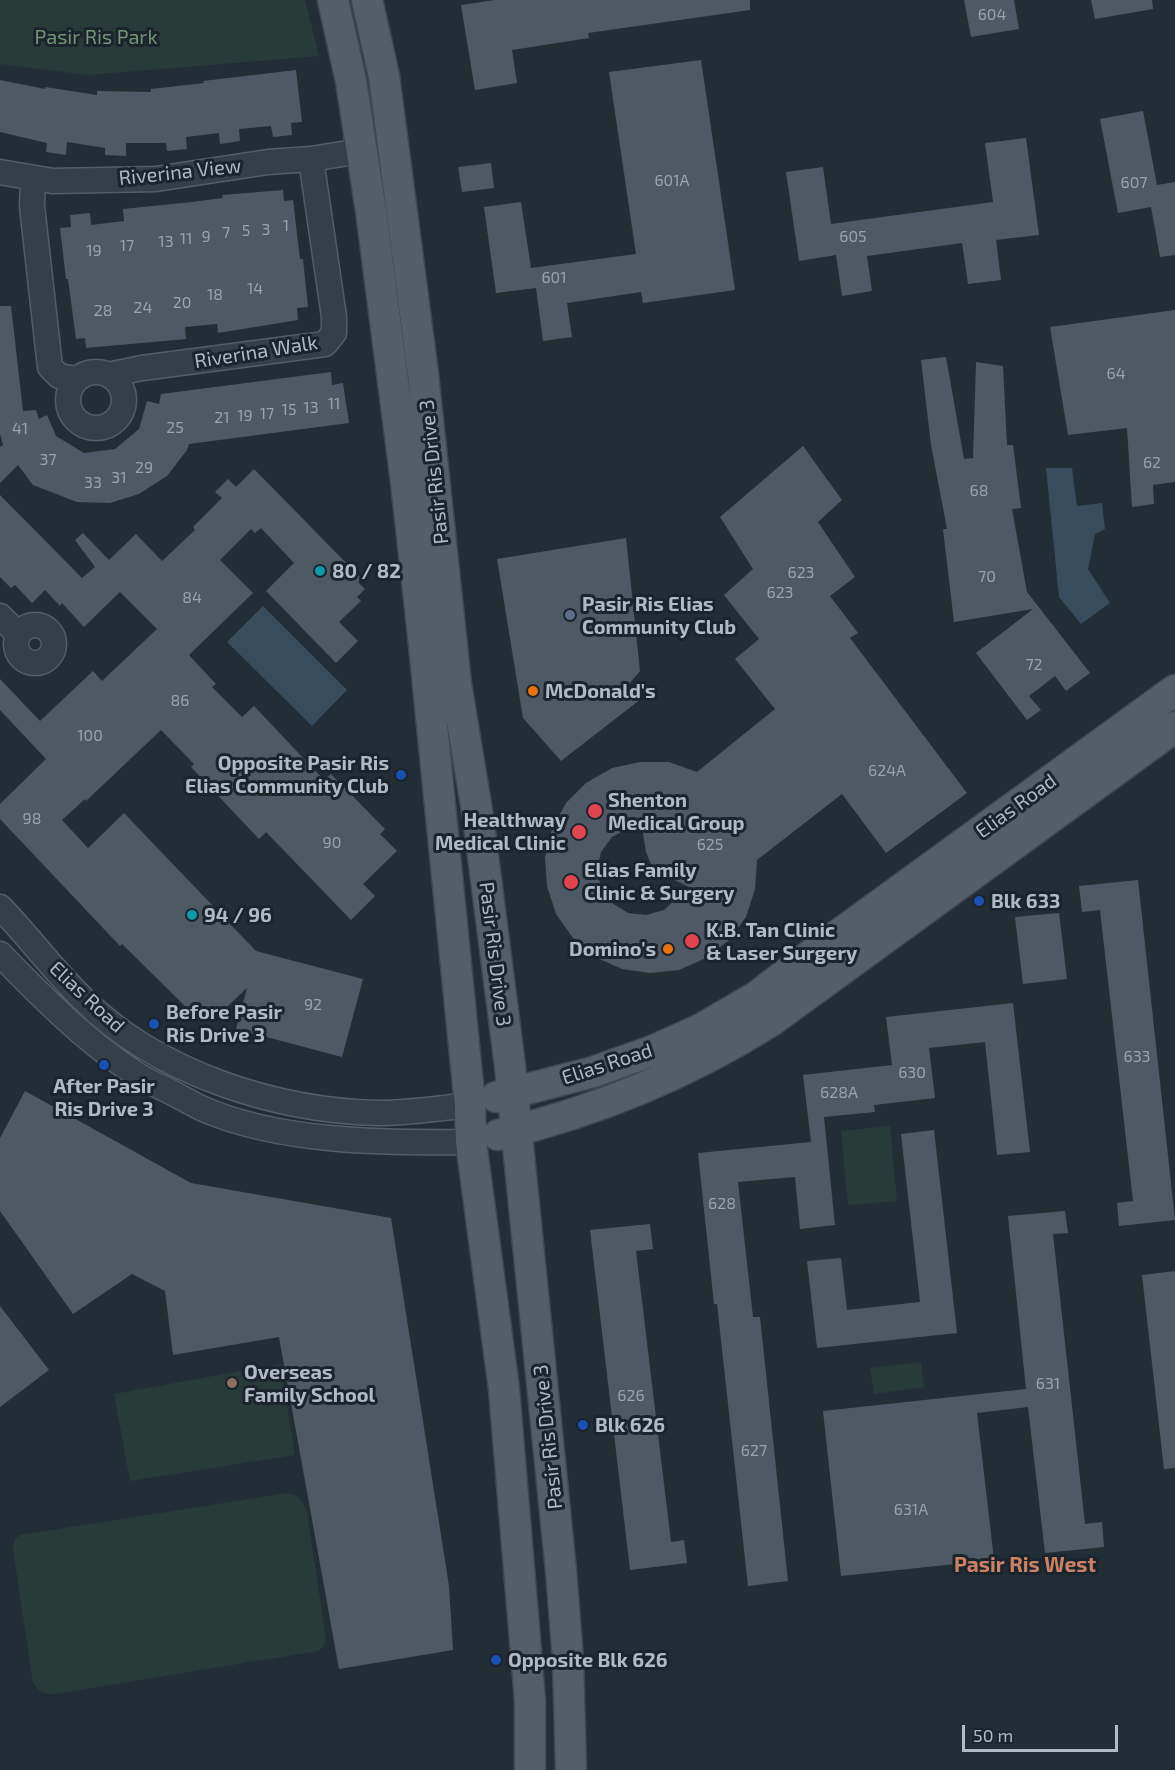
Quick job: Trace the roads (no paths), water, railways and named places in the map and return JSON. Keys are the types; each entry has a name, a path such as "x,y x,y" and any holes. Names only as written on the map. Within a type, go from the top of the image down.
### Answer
{"main road":[{"name":"Pasir Ris Drive 3","path":"333,0 351,81 371,212 409,509 470,1105 471,1142 504,1389 530,1700 530,1770"},
{"name":"Pasir Ris Drive 3","path":"366,0 384,76 427,410 456,684 478,817 513,1092 515,1131 561,1571 568,1659 571,1770"},
{"name":"Elias Road","path":"470,1105 593,1072 652,1051 701,1029 756,997 1175,690"},
{"name":"Elias Road","path":"471,1142 596,1107 730,1047 771,1021 1175,727"}],"street":[{"name":"Riverina View","path":"0,172 53,182 156,179 268,162 361,152"},
{"name":"Riverina Walk","path":"76,379 90,372 108,375 142,368 325,344 334,333 334,317 311,159"},
{"path":"33,179 32,206 50,367 59,376 76,379 70,390 69,408 74,418 84,425 94,428 105,426 120,415 124,405 122,389 108,375"},
{"path":"0,616 18,634"},
{"name":"Elias Road","path":"0,907 83,1000 124,1034 175,1064 254,1094 333,1110 378,1113 416,1112 470,1105"},
{"name":"Elias Road","path":"0,954 50,1005 93,1042 134,1073 203,1109 249,1123 302,1135 387,1141 471,1142"}],"water":[{"path":"1046,468 1072,468 1077,506 1102,503 1105,529 1095,534 1088,569 1110,603 1081,624 1059,597"},
{"path":"263,606 347,690 312,726 227,642"}],"place":[{"name":"80 / 82","path":"320,571"},
{"name":"Pasir Ris Elias Community Club","path":"570,615"},
{"name":"McDonald's","path":"533,691"},
{"name":"Opposite Pasir Ris Elias Community Club","path":"401,775"},
{"name":"Shenton Medical Group","path":"595,811"},
{"name":"Healthway Medical Clinic","path":"579,832"},
{"name":"Elias Family Clinic & Surgery","path":"571,882"},
{"name":"Blk 633","path":"979,901"},
{"name":"94 / 96","path":"192,915"},
{"name":"K.B. Tan Clinic & Laser Surgery","path":"692,941"},
{"name":"Domino's","path":"668,949"},
{"name":"Before Pasir Ris Drive 3","path":"154,1024"},
{"name":"After Pasir Ris Drive 3","path":"104,1065"},
{"name":"Overseas Family School","path":"232,1383"},
{"name":"Blk 626","path":"583,1425"},
{"name":"Opposite Blk 626","path":"496,1660"}],"district":[{"name":"Pasir Ris West","path":"1025,1565"}],"park label":[{"name":"Pasir Ris Park","path":"96,37"}]}
